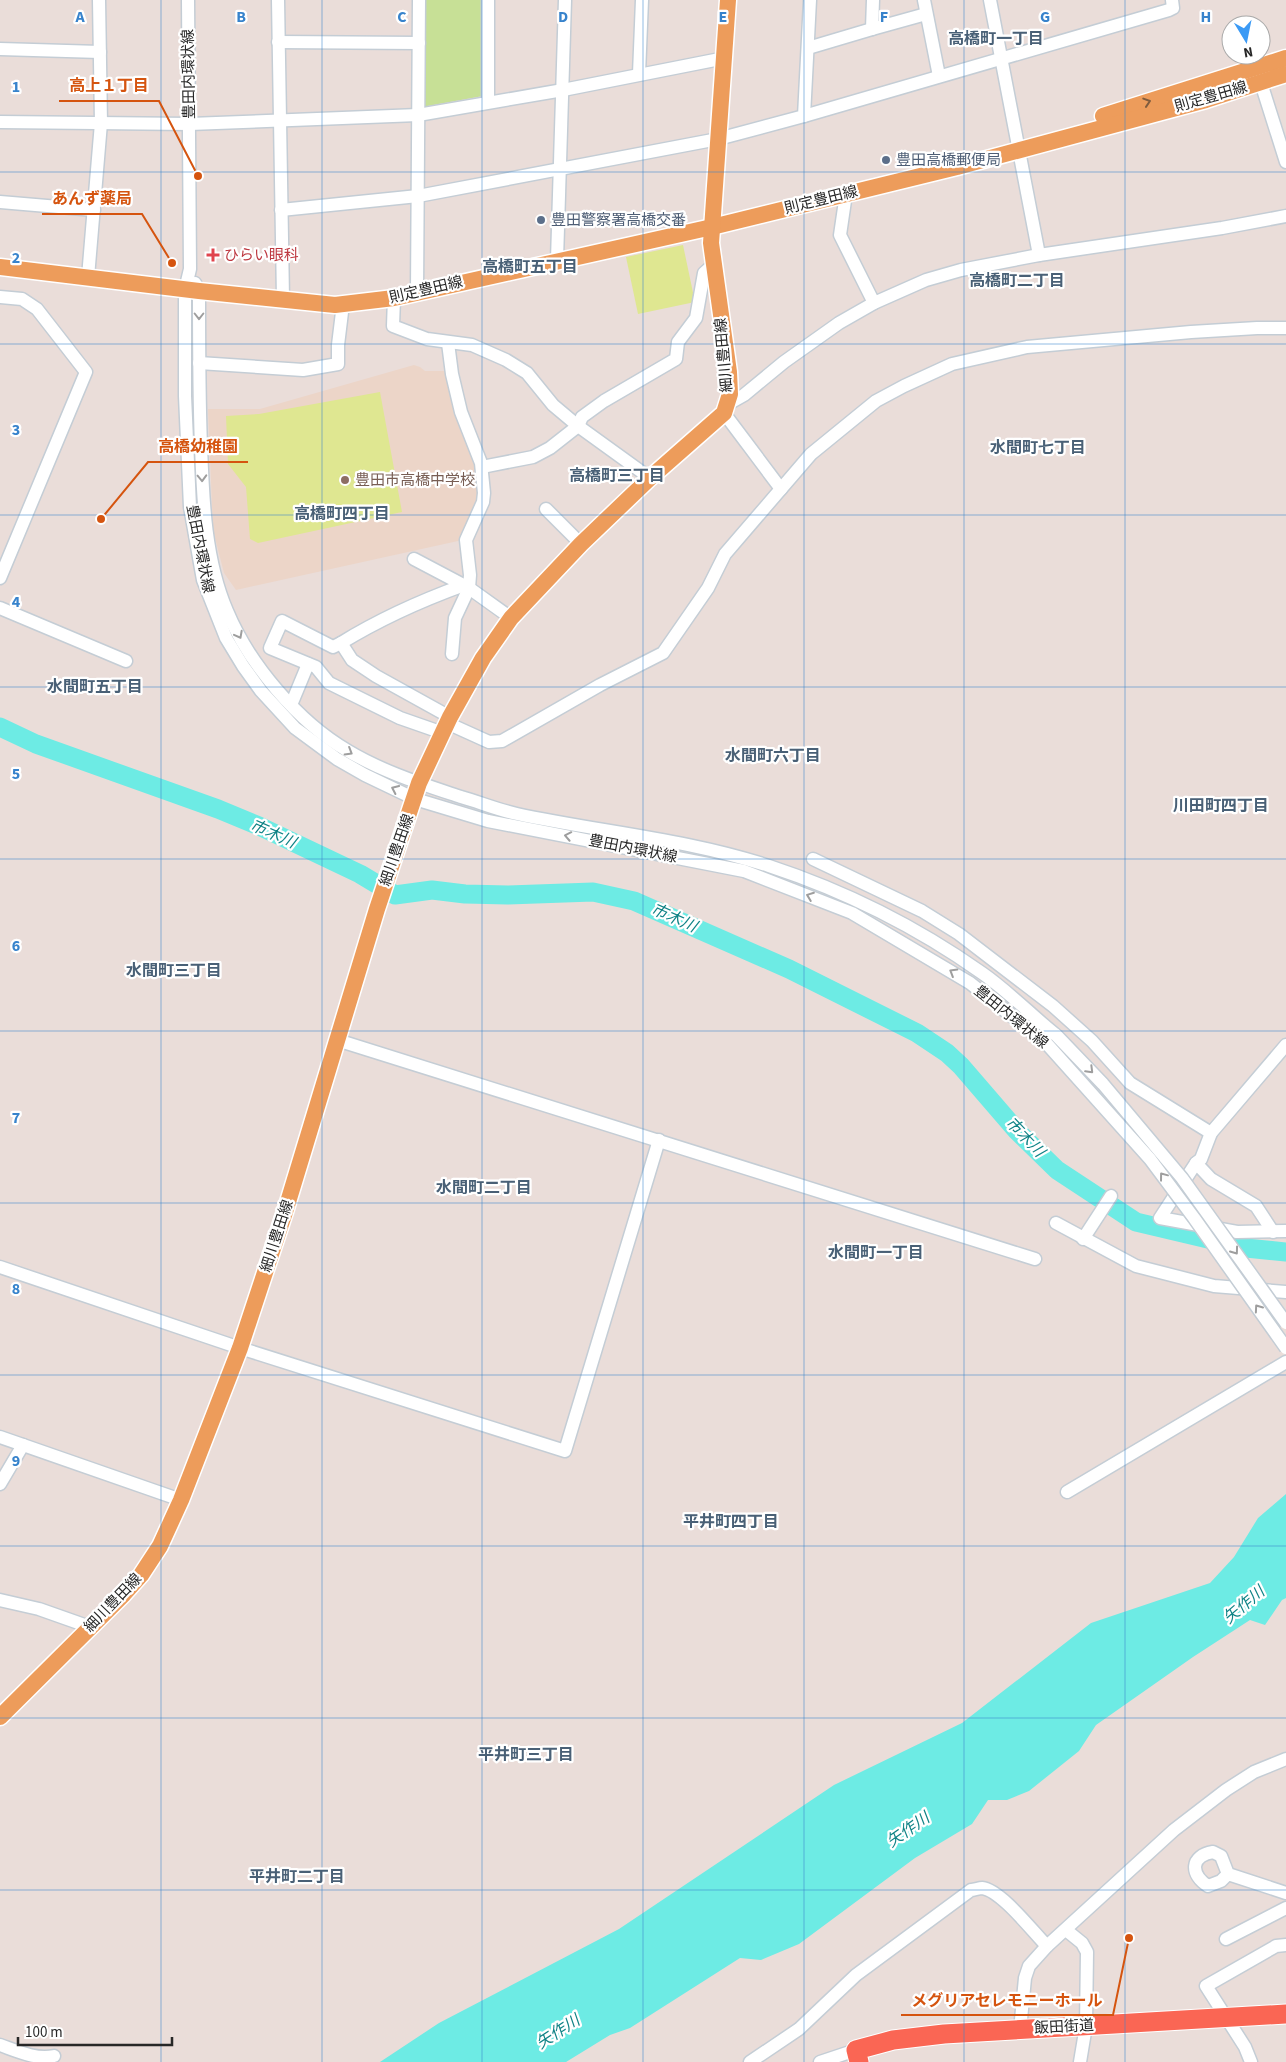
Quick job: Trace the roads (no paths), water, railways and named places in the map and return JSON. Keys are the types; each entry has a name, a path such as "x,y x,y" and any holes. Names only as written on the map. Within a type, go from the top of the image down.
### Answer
{"highway":[{"name":"飯田街道","path":"857,2056 893,2040 944,2034 1286,2014"}],"main road":[{"name":"細川豊田線","path":"0,1717 124,1594 155,1555 181,1500 240,1348 286,1212 379,903 417,791 447,724 483,658 511,618 581,544 726,409 730,394 711,243 728,0"},
{"name":"則定豊田線","path":"1020,150 1055,134 1126,108 1286,58"},
{"name":"則定豊田線","path":"0,267 192,291 335,305 394,298 712,226 957,167 1261,83 1286,74"}],"street":[{"path":"88,277 101,123 100,0"},
{"name":"豊田内環状線","path":"188,0 190,269 199,363 203,505 215,576 227,612 245,646 264,675 291,705 328,738 417,791 488,821 744,871 852,913 970,983 1051,1040 1150,1159 1286,1348"},
{"path":"278,0 283,299"},
{"path":"417,292 419,0"},
{"path":"488,0 488,102"},
{"path":"557,260 565,0"},
{"path":"639,74 642,0"},
{"path":"804,116 810,0"},
{"path":"872,30 873,0"},
{"path":"924,0 939,76"},
{"path":"990,0 1039,255"},
{"path":"281,210 418,196 718,139 804,116 1169,10 1172,8 1172,0"},
{"path":"808,48 926,14"},
{"path":"278,42 419,43"},
{"path":"0,49 100,52"},
{"path":"0,122 190,124 418,115 563,90 725,58"},
{"path":"1261,83 1286,162"},
{"path":"846,194 840,235 874,303"},
{"path":"0,202 94,210"},
{"path":"781,489 726,409 784,362 839,323 874,303 926,280 948,273 1039,255 1222,228 1286,216"},
{"path":"482,467 533,457 550,448 578,426 582,417 604,401 676,359 678,342 696,318 704,272 714,264"},
{"name":"豊田内環状線","path":"192,291 185,396 190,507 203,580 226,638 261,691 296,728 337,759 364,775 417,791 514,813 688,844 770,866 838,893 922,933 984,974 1051,1040 1103,1084 1182,1178 1286,1322"},
{"path":"0,297 22,299 36,309 86,372 0,578"},
{"path":"394,298 393,326 421,337 472,346 506,360 531,376 550,402 578,426 650,478"},
{"path":"199,363 303,370 338,364 338,345 343,304"},
{"path":"341,643 352,660 447,724 490,742 502,741 600,685 663,653 708,588 726,554 781,489 822,444 876,401 904,386 952,364 985,355 1053,343 1257,328 1286,328"},
{"path":"448,343 452,374 461,412 482,467 484,493 466,543 470,575 454,618 452,654"},
{"path":"546,509 581,544"},
{"path":"414,559 467,586 511,618"},
{"path":"447,724 400,718 329,682 316,667 270,648 282,621 333,647 416,602 467,586"},
{"path":"0,608 126,661"},
{"path":"291,705 308,664"},
{"path":"813,859 922,911 959,934 1053,1006 1092,1041 1130,1083 1211,1133"},
{"path":"337,1040 1035,1259"},
{"path":"1286,1045 1211,1133 1201,1159 1196,1163 1160,1218 1237,1232 1286,1231"},
{"path":"0,1267 240,1348 565,1450 659,1140"},
{"path":"1196,1163 1211,1180 1256,1206 1273,1232"},
{"path":"1083,1239 1111,1196"},
{"path":"1056,1224 1136,1266 1214,1286 1286,1292"},
{"path":"1067,1492 1286,1362"},
{"path":"0,1437 181,1500"},
{"path":"0,1484 23,1445"},
{"path":"0,1600 40,1609 90,1627"},
{"path":"1020,2030 1025,1978 1029,1966 1047,1946 1174,1830 1226,1790 1254,1772 1286,1759"},
{"path":"1228,1874 1286,1893"},
{"path":"750,2062 799,2029 856,1975 971,1890 983,1888 993,1893 1013,1908 1047,1946"},
{"path":"1226,1939 1286,1908"},
{"path":"1066,1930 1082,1943 1087,1952 1086,2026 1080,2062"},
{"path":"1251,2062 1245,2047 1206,1986 1276,1946 1286,1944"},
{"path":"0,2045 33,2056 47,2058 54,2056"},
{"path":"820,2062 857,2056"}],"water":[{"name":"矢作川","path":"1286,1494 1286,1598 1282,1600 1265,1625 1250,1620 1193,1657 1096,1725 1079,1751 1029,1791 1007,1800 988,1800 972,1824 915,1858 799,1944 761,1960 740,1958 630,2028 610,2035 566,2062 380,2062 439,2023 619,1929 834,1785 962,1723 1091,1623 1210,1583 1234,1557 1258,1518"}],"waterway":[{"name":"市木川","path":"0,727 36,744 218,809 259,826 360,874 395,895 432,890 465,894 508,895 593,892 634,901 789,969 917,1033 947,1053 961,1066 1017,1131 1057,1170 1136,1222 1246,1248 1286,1252"}],"place":[{"name":"豊田高橋郵便局","path":"886,160"},
{"name":"高上１丁目","path":"198,176"},
{"name":"豊田警察署高橋交番","path":"541,220"},
{"name":"ひらい眼科","path":"213,255"},
{"name":"あんず薬局","path":"172,263"},
{"name":"豊田市高橋中学校","path":"345,480"},
{"name":"高橋幼稚園","path":"101,519"},
{"name":"メグリアセレモニーホール","path":"1129,1938"}],"district":[{"name":"高橋町一丁目","path":"996,39"},
{"name":"高橋町五丁目","path":"530,267"},
{"name":"高橋町二丁目","path":"1017,281"},
{"name":"水間町七丁目","path":"1038,448"},
{"name":"高橋町三丁目","path":"617,476"},
{"name":"高橋町四丁目","path":"342,514"},
{"name":"水間町五丁目","path":"95,687"},
{"name":"水間町六丁目","path":"773,756"},
{"name":"川田町四丁目","path":"1221,806"},
{"name":"水間町三丁目","path":"174,971"},
{"name":"水間町二丁目","path":"484,1188"},
{"name":"水間町一丁目","path":"876,1253"},
{"name":"平井町四丁目","path":"731,1522"},
{"name":"平井町三丁目","path":"526,1755"},
{"name":"平井町二丁目","path":"297,1877"}]}
